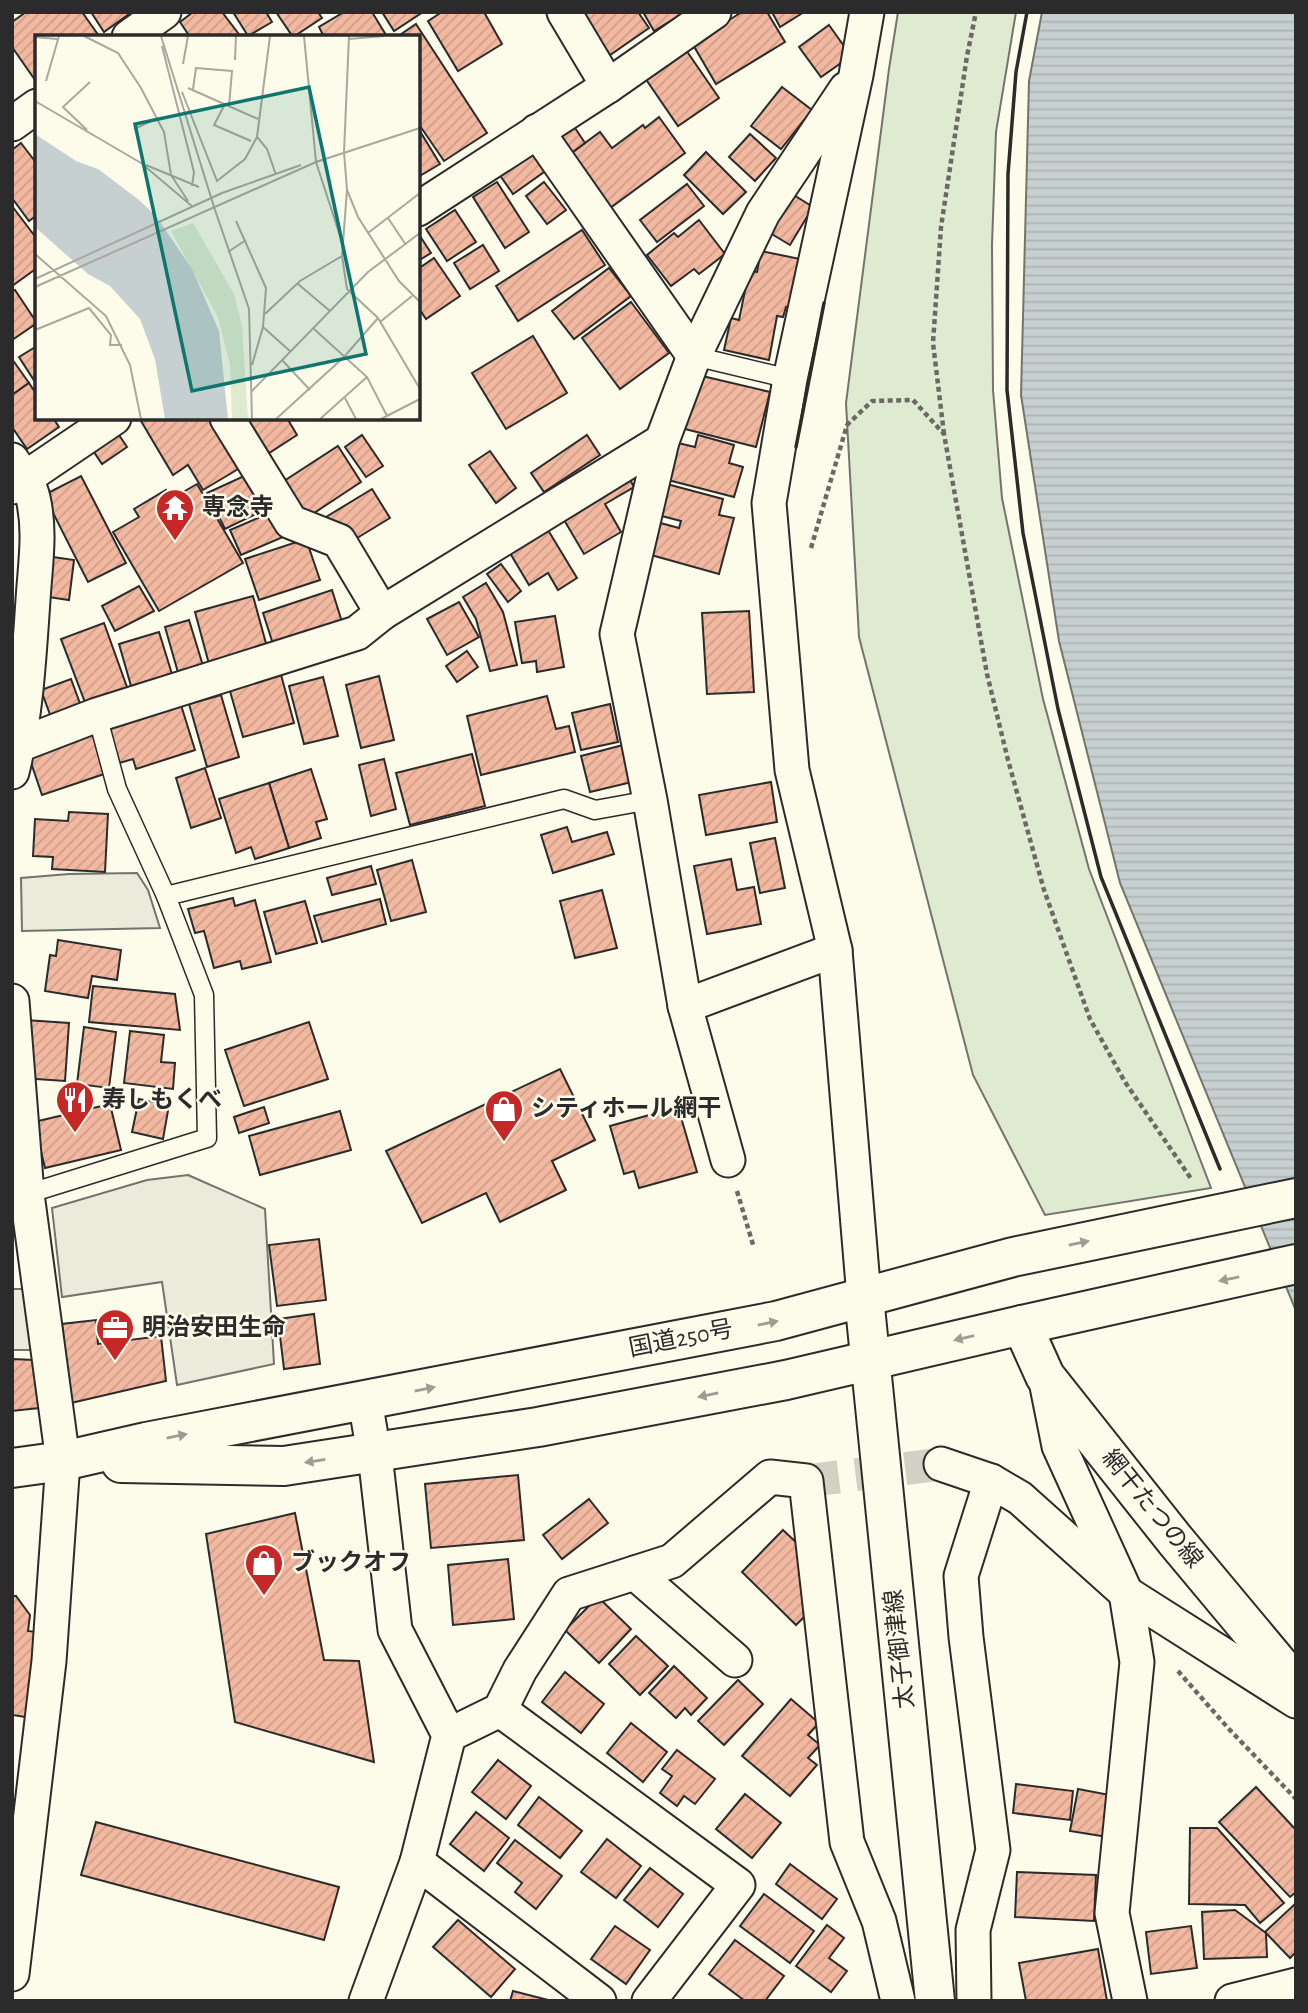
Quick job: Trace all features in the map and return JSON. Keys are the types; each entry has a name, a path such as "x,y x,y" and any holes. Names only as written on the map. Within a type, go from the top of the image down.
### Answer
{"main road":[{"name":"国道250号","path":"12,1468 63,1461 146,1442 776,1321 1013,1257 1296,1198"},
{"name":"国道250号","path":"63,1461 284,1466 538,1427 786,1380 1038,1321 1296,1265"},
{"name":"太子御津線","path":"864,1297 935,2001"},
{"name":"網干たつの線","path":"1038,1321 1045,1376 1175,1540 1296,1685"}],"street":[{"path":"564,12 608,86"},
{"path":"420,208 608,86 714,12"},
{"path":"864,1297 835,950 792,770 769,503 790,379 856,75 867,12"},
{"path":"134,35 160,20"},
{"path":"728,1160 685,1006 650,800 617,634 662,441 694,356 763,213 856,75"},
{"path":"12,124 35,107"},
{"path":"537,131 694,356"},
{"path":"16,758 29,665 38,537 33,496 16,475 111,420"},
{"path":"228,420 291,522 339,541 382,613"},
{"path":"16,758 97,715 357,633 382,613 662,441"},
{"path":"685,1006 835,950"},
{"path":"12,1001 27,1194 63,1461 50,1661 12,1974"},
{"path":"1045,1376 1059,1446 1126,1593 1137,1662 1112,1913 1130,2001"},
{"path":"365,1400 395,1630 449,1735 417,1862 366,2001"},
{"path":"942,1464 991,1481 1020,1498 1126,1593 1296,1702"},
{"path":"449,1735 500,1710 520,1670 569,1594 673,1561 770,1477 806,1481 847,1842 879,1921 898,2001"},
{"path":"974,2001 973,1930 993,1850 966,1637 961,1576 991,1481"},
{"path":"635,1573 735,1660"},
{"path":"500,1710 738,1885 649,2001"},
{"path":"417,1862 599,2001"},
{"path":"1232,2001 1296,1985"}],"lane":[{"path":"694,356 790,379"},
{"path":"27,1194 207,1138 204,995 166,896 117,789 97,715"},
{"path":"166,896 564,799 595,810 650,800"}],"path":[{"path":"976,12 941,227 933,343 944,434 987,674 1044,890 1090,1019 1125,1082 1194,1183"},
{"path":"811,549 847,425 872,401 913,400 944,434"},
{"path":"728,1160 754,1248"},
{"path":"1177,1669 1227,1728 1296,1799"}],"green space":[{"path":"898,12 1016,12 996,132 992,245 993,390 1002,498 1043,699 1089,869 1211,1188 1045,1215 973,1075 859,637 846,403"}],"shaded area":[{"path":"1042,12 1296,12 1296,1311 1120,883 1059,641 1021,395 1029,81"},
{"path":"137,873 148,890 160,928 22,931 21,878"},
{"path":"188,1175 265,1209 274,1364 177,1385 162,1282 62,1297 52,1208 147,1180"},
{"path":"12,1289 24,1289 35,1350 12,1350"}],"building":[{"path":"26,12 82,12 98,35 35,35 35,80 12,47 12,22"},
{"path":"91,12 128,12 129,14 104,32"},
{"path":"193,12 222,12 239,35 189,35 180,22"},
{"path":"233,12 266,12 272,22 247,35"},
{"path":"276,12 318,12 322,18 296,35 292,35"},
{"path":"344,12 372,12 386,35 323,35 319,27"},
{"path":"382,12 423,12 394,31"},
{"path":"442,12 484,12 502,44 458,71 428,21"},
{"path":"580,12 638,12 649,28 610,55"},
{"path":"643,12 685,12 654,31"},
{"path":"742,12 767,12 785,42 716,84 692,43"},
{"path":"772,12 804,12 780,27"},
{"path":"416,24 487,133 444,161 420,126 420,35 400,35"},
{"path":"829,25 851,56 821,77 799,47"},
{"path":"686,50 719,98 678,126 645,78"},
{"path":"782,87 812,110 781,149 751,126"},
{"path":"659,117 685,153 606,211 566,157 600,132 612,148 643,125 645,128"},
{"path":"571,122 585,143 566,157 551,137"},
{"path":"420,131 440,164 420,176"},
{"path":"750,134 776,158 755,181 729,157"},
{"path":"21,143 35,161 35,216 29,221 12,198 12,150"},
{"path":"533,150 547,170 513,194 499,174"},
{"path":"706,152 746,192 723,214 684,175"},
{"path":"497,182 529,232 505,248 473,197"},
{"path":"544,182 566,210 547,224 526,196"},
{"path":"687,184 704,206 657,242 640,220"},
{"path":"789,192 813,207 790,245 765,230"},
{"path":"12,206 35,236 35,269 12,286"},
{"path":"455,210 476,242 447,261 426,229"},
{"path":"699,220 725,254 699,274 694,269 671,286 647,255 674,233 678,237"},
{"path":"582,230 605,265 518,321 496,286"},
{"path":"420,236 431,253 420,260"},
{"path":"483,245 499,271 470,289 454,263"},
{"path":"761,251 800,259 789,308 786,307 783,317 777,316 769,360 724,350 731,318 739,320 749,271 757,272"},
{"path":"434,258 460,296 426,319 420,310 420,268"},
{"path":"609,268 631,296 574,339 552,311"},
{"path":"15,290 35,320 35,324 12,340 12,291"},
{"path":"631,302 669,353 620,389 582,338"},
{"path":"533,336 567,393 506,429 472,373"},
{"path":"35,347 35,382 19,357"},
{"path":"12,359 29,383 12,395"},
{"path":"698,375 770,392 756,447 685,429"},
{"path":"29,383 35,392 35,420 54,420 59,427 27,449 12,427 12,395"},
{"path":"218,420 245,465 203,490 188,465 173,475 141,421"},
{"path":"244,420 288,420 297,435 266,455"},
{"path":"117,432 127,447 102,464 92,449"},
{"path":"362,435 383,466 366,477 345,447"},
{"path":"587,435 600,455 544,492 531,473"},
{"path":"698,435 734,445 729,463 743,467 734,497 668,480 678,443 695,447"},
{"path":"338,446 361,482 308,517 284,481"},
{"path":"490,451 516,488 496,503 469,465"},
{"path":"255,471 272,506 225,529 207,493"},
{"path":"627,474 634,487 605,504 621,532 584,554 560,513"},
{"path":"81,476 126,563 88,582 44,495"},
{"path":"663,483 723,499 719,515 734,518 719,574 644,553 653,521 679,528 681,521 654,514"},
{"path":"197,484 243,563 159,611 113,532 139,517 134,509 166,490 171,499"},
{"path":"372,489 390,518 344,546 326,517"},
{"path":"279,509 290,534 241,555 230,530"},
{"path":"548,530 577,578 558,590 548,573 529,585 510,553"},
{"path":"306,539 320,580 259,600 245,559"},
{"path":"53,557 74,560 69,600 48,597"},
{"path":"501,564 521,591 508,602 487,574"},
{"path":"486,583 503,612 517,665 490,671 476,619 463,597"},
{"path":"139,586 154,611 115,631 102,606"},
{"path":"332,590 342,622 273,644 263,613"},
{"path":"253,596 267,647 209,664 195,612"},
{"path":"459,602 479,637 447,655 427,619"},
{"path":"749,611 754,692 707,694 702,613"},
{"path":"555,616 564,667 537,672 536,661 522,663 515,622"},
{"path":"189,620 204,669 179,676 165,627"},
{"path":"104,623 128,690 86,705 61,639"},
{"path":"159,632 172,674 131,686 119,644"},
{"path":"467,651 478,667 457,682 446,666"},
{"path":"280,671 294,723 243,737 228,684"},
{"path":"379,676 394,740 361,748 346,685"},
{"path":"323,677 338,736 304,744 289,686"},
{"path":"71,679 82,709 52,720 41,690"},
{"path":"221,695 239,757 207,767 189,704"},
{"path":"547,696 556,729 569,726 575,752 481,775 467,716"},
{"path":"610,704 618,742 581,750 572,713"},
{"path":"181,705 195,750 136,769 133,759 116,764 105,729"},
{"path":"94,725 110,772 42,795 26,748"},
{"path":"623,745 632,782 590,792 581,756"},
{"path":"472,754 485,806 410,825 396,773"},
{"path":"384,759 396,809 371,816 359,765"},
{"path":"205,768 221,818 191,828 176,778"},
{"path":"311,769 327,819 316,822 321,838 289,848 269,783"},
{"path":"771,782 777,822 706,835 699,795"},
{"path":"269,783 289,848 255,859 251,847 236,853 219,799"},
{"path":"69,812 108,814 105,872 52,869 53,857 33,856 35,819 68,821"},
{"path":"567,827 572,842 607,832 614,854 553,873 541,835"},
{"path":"775,838 785,888 760,893 750,843"},
{"path":"731,859 737,890 754,887 761,924 707,934 694,866"},
{"path":"412,860 426,912 391,921 377,870"},
{"path":"371,866 376,884 332,895 327,878"},
{"path":"602,890 617,948 575,958 560,901"},
{"path":"233,898 235,906 255,900 271,962 242,969 240,961 214,968 204,931 195,933 188,909"},
{"path":"380,899 386,924 322,942 314,916"},
{"path":"305,901 317,943 276,954 264,912"},
{"path":"58,940 121,950 117,980 92,976 88,998 45,991 50,955 56,956"},
{"path":"93,986 175,994 180,1030 89,1022"},
{"path":"25,1020 69,1023 65,1081 22,1078"},
{"path":"309,1022 328,1079 244,1106 225,1050"},
{"path":"84,1027 116,1032 109,1088 77,1084"},
{"path":"130,1031 164,1035 161,1062 175,1063 173,1089 124,1083"},
{"path":"560,1069 595,1140 552,1161 566,1190 500,1222 486,1193 422,1223 386,1151"},
{"path":"139,1099 169,1105 163,1139 132,1132"},
{"path":"110,1104 121,1150 45,1168 34,1122"},
{"path":"264,1107 269,1123 239,1133 234,1117"},
{"path":"678,1107 697,1172 639,1188 634,1171 624,1174 610,1126"},
{"path":"340,1111 351,1150 260,1175 249,1136"},
{"path":"319,1239 326,1300 277,1306 269,1245"},
{"path":"314,1314 320,1364 284,1369 278,1319"},
{"name":"明治安田生命","path":"96,1320 98,1344 161,1336 166,1381 71,1403 62,1324"},
{"path":"12,1359 34,1360 39,1408 12,1411"},
{"path":"518,1475 524,1540 431,1548 425,1484"},
{"path":"589,1499 608,1523 562,1559 543,1535"},
{"name":"ブックオフ","path":"295,1513 324,1660 359,1661 374,1762 235,1722 206,1534"},
{"path":"783,1530 799,1545 804,1617 796,1625 742,1572"},
{"path":"508,1559 514,1619 453,1625 448,1565"},
{"path":"12,1596 16,1596 30,1615 28,1631 36,1632 26,1717 12,1715"},
{"path":"598,1597 631,1629 599,1663 565,1630"},
{"path":"636,1636 668,1666 640,1695 609,1664"},
{"path":"674,1666 707,1698 691,1715 685,1708 676,1718 649,1693"},
{"path":"565,1672 604,1704 581,1733 542,1702"},
{"path":"738,1680 763,1704 724,1745 698,1721"},
{"path":"791,1699 819,1723 808,1735 820,1745 808,1758 817,1765 790,1796 742,1756"},
{"path":"631,1723 667,1752 643,1782 607,1753"},
{"path":"677,1750 715,1779 695,1804 684,1796 677,1806 660,1793 672,1776 662,1769"},
{"path":"498,1760 531,1786 506,1819 472,1792"},
{"path":"1016,1784 1073,1791 1070,1820 1013,1813"},
{"path":"1256,1787 1296,1830 1296,1892 1290,1897 1219,1822"},
{"path":"1078,1789 1115,1796 1108,1837 1070,1831"},
{"path":"745,1794 781,1823 752,1858 716,1829"},
{"path":"539,1797 582,1831 560,1858 518,1825"},
{"path":"476,1812 509,1838 484,1871 450,1844"},
{"path":"96,1822 339,1887 324,1940 81,1875"},
{"path":"1190,1828 1217,1828 1284,1903 1260,1923 1245,1905 1189,1904"},
{"path":"607,1839 641,1866 616,1898 581,1872"},
{"path":"515,1840 562,1876 536,1909 515,1892 522,1883 497,1863"},
{"path":"790,1864 837,1899 822,1919 776,1884"},
{"path":"650,1868 683,1894 658,1927 624,1900"},
{"path":"1017,1872 1096,1875 1094,1921 1015,1917"},
{"path":"764,1894 814,1931 790,1963 740,1926"},
{"path":"1296,1903 1296,1952 1290,1958 1265,1932"},
{"path":"1235,1910 1266,1933 1267,1957 1204,1959 1202,1912"},
{"path":"458,1920 515,1969 491,1997 433,1947"},
{"path":"827,1925 844,1938 829,1958 847,1971 831,1992 796,1966"},
{"path":"615,1926 650,1950 626,1984 591,1959"},
{"path":"1191,1926 1197,1968 1151,1974 1146,1932"},
{"path":"735,1940 784,1976 765,2001 745,2001 709,1974"},
{"path":"1098,1949 1107,2001 1026,2001 1019,1963"},
{"path":"513,1991 552,2001 510,2001"}],"tunnel":[{"path":"806,1481 941,1464"}],"wall":[{"path":"1027,12 1016,72 1008,174 1007,390 1023,533 1058,709 1101,877 1220,1169"},
{"path":"796,447 824,303"}],"place":[{"name":"専念寺","path":"175,542"},
{"name":"寿しもくべ","path":"75,1134"},
{"name":"シティホール網干","path":"504,1143"},
{"name":"明治安田生命","path":"115,1362"},
{"name":"ブックオフ","path":"264,1597"}]}
